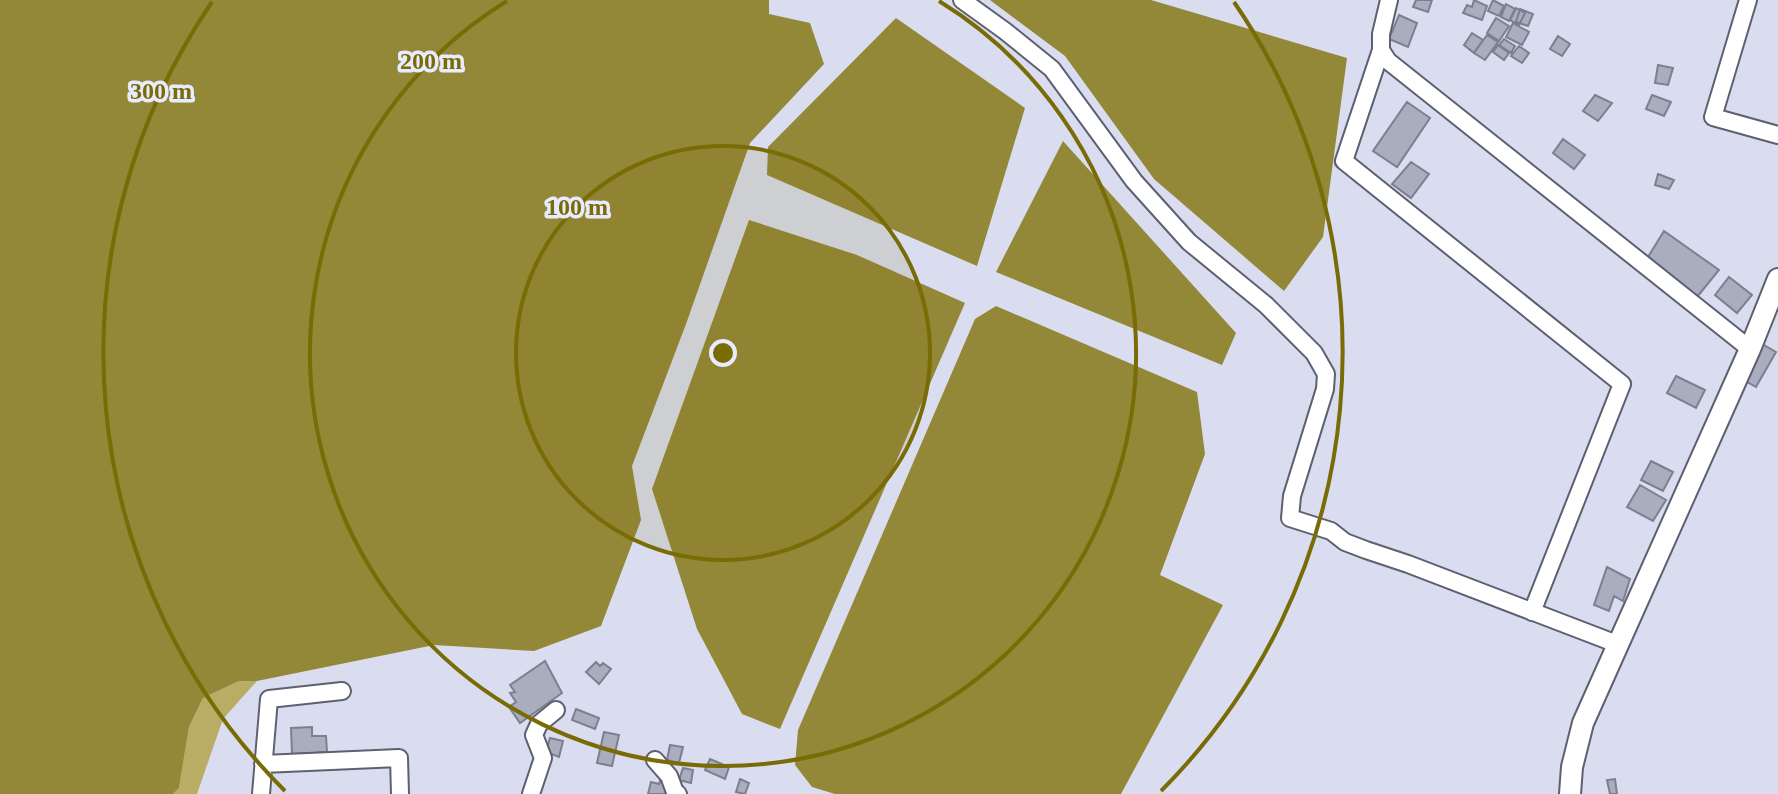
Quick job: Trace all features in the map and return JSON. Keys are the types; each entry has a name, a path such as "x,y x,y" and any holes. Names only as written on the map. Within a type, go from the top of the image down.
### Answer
{"street":[{"path":"962,0 1052,69 1134,181 1189,242 1266,305 1314,353 1326,374 1325,389 1292,496 1290,518 1331,531 1355,546 1617,644"},
{"path":"1389,0 1381,34 1381,50 1344,161 1622,384 1532,612"},
{"path":"1748,0 1713,117 1778,135"},
{"path":"1381,50 1388,61 1750,349"},
{"path":"1570,794 1572,767 1583,723 1750,349 1778,279"},
{"path":"261,794 269,699 342,691"},
{"path":"531,794 543,758 534,735 539,724 556,710"},
{"path":"263,764 399,758 400,794"},
{"path":"655,760 669,776 678,794"}],"shaded area":[{"path":"0,0 769,0 769,14 810,23 824,64 750,143 632,466 641,520 601,626 534,651 434,645 257,681 239,681 203,698 189,727 179,788 173,794 0,794"},
{"path":"990,0 1151,0 1347,58 1323,237 1284,291 1154,179 1065,56"},
{"path":"896,18 1025,108 977,266 767,175 768,147"},
{"path":"1063,141 1236,333 1222,365 996,272"},
{"path":"749,220 857,255 965,303 780,729 742,714 697,629 652,489"},
{"path":"996,306 1197,392 1205,454 1160,575 1223,605 1121,794 835,794 812,787 795,765 798,730 975,319"},
{"path":"239,681 257,681 223,719 197,794 173,794 179,788 189,727 203,698"}],"building":[{"path":"1416,0 1432,0 1428,12 1413,7"},
{"path":"1474,0 1487,6 1482,20 1463,13 1467,5 1472,7"},
{"path":"1493,0 1504,6 1499,16 1488,11"},
{"path":"1506,4 1515,9 1509,21 1501,17"},
{"path":"1516,8 1525,13 1519,25 1510,20"},
{"path":"1520,9 1533,14 1528,26 1516,22"},
{"path":"1399,15 1417,23 1408,47 1389,39"},
{"path":"1496,18 1509,26 1499,41 1487,33"},
{"path":"1513,23 1529,32 1522,45 1506,37"},
{"path":"1472,33 1483,40 1474,53 1464,45"},
{"path":"1487,35 1498,42 1485,60 1474,53"},
{"path":"1558,36 1570,44 1562,56 1550,49"},
{"path":"1504,39 1515,46 1511,53 1499,45"},
{"path":"1498,45 1509,53 1504,60 1493,52"},
{"path":"1519,46 1529,53 1522,63 1511,56"},
{"path":"1658,65 1673,68 1668,85 1655,83"},
{"path":"1595,95 1612,103 1598,121 1583,111"},
{"path":"1652,95 1671,102 1664,116 1646,109"},
{"path":"1407,102 1430,118 1397,167 1373,151"},
{"path":"1563,139 1585,155 1574,169 1553,153"},
{"path":"1411,162 1429,174 1411,198 1392,184"},
{"path":"1658,174 1674,180 1669,189 1655,185"},
{"path":"1664,231 1719,270 1697,297 1648,257"},
{"path":"1729,277 1752,295 1737,313 1715,295"},
{"path":"1759,342 1776,352 1756,387 1740,378"},
{"path":"1676,376 1705,390 1696,408 1667,393"},
{"path":"1651,461 1673,472 1663,491 1641,480"},
{"path":"1640,485 1666,500 1653,521 1627,507"},
{"path":"1607,567 1630,579 1623,601 1614,596 1609,611 1594,605"},
{"path":"545,661 562,693 520,723 509,707 516,702 510,693 515,692 510,685"},
{"path":"596,662 611,669 599,684 586,672"},
{"path":"576,709 599,718 595,729 572,720"},
{"path":"312,727 312,736 326,736 327,752 318,752 318,759 305,759 305,753 292,754 291,728"},
{"path":"604,732 619,735 612,766 597,763"},
{"path":"550,738 563,741 559,757 546,752"},
{"path":"670,745 683,747 679,763 667,760"},
{"path":"710,759 729,767 725,779 705,770"},
{"path":"683,768 693,770 691,783 679,780"},
{"path":"740,779 749,783 745,794 736,792"},
{"path":"1615,779 1617,794 1610,794 1607,780"},
{"path":"660,781 669,783 665,794 648,794 651,782 659,784"}]}
